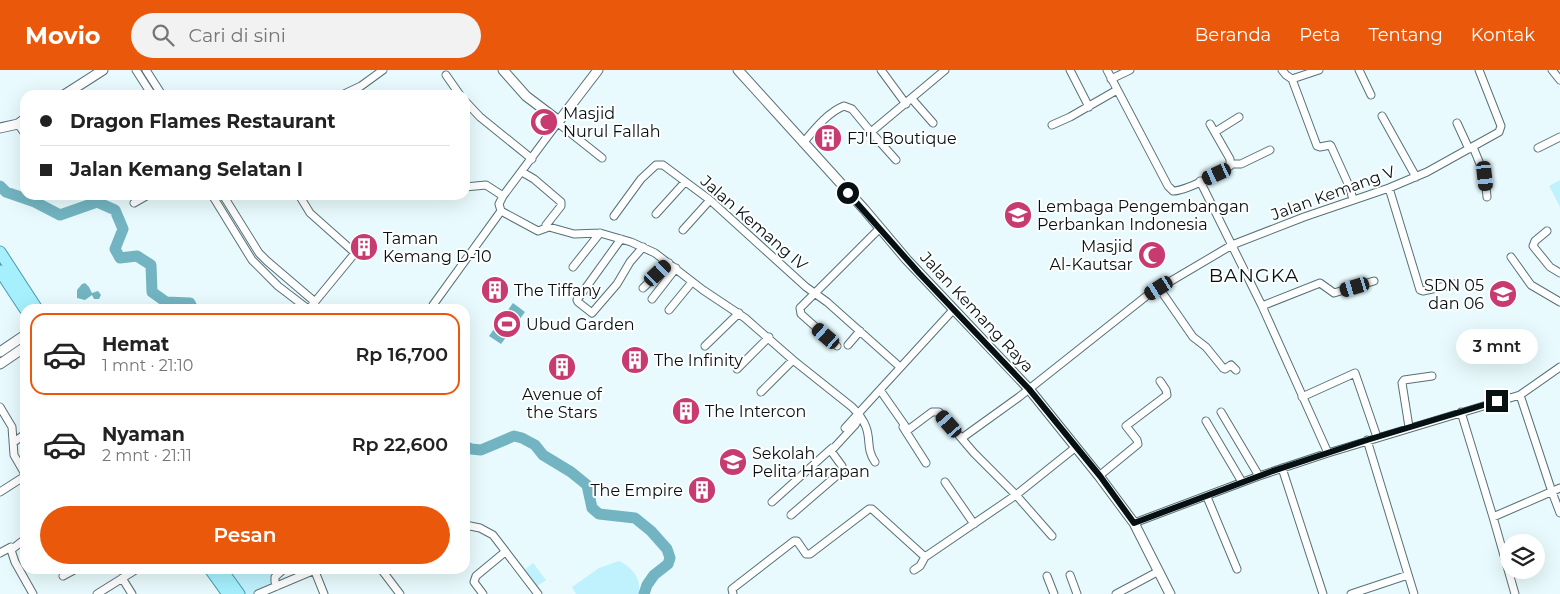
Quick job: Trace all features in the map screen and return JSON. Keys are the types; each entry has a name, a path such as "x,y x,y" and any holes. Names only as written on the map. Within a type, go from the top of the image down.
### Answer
{"main road":[{"path":"0,252 32,304"},
{"path":"0,259 32,304"},
{"path":"0,266 24,304"},
{"path":"0,271 23,304"},
{"path":"211,574 224,594"},
{"path":"212,574 228,594"},
{"path":"223,574 237,594"}],"street":[{"path":"72,90 103,70"},
{"path":"136,70 149,90"},
{"path":"146,70 159,90"},
{"path":"353,90 383,70"},
{"path":"504,70 526,96 602,158"},
{"path":"598,70 503,196 499,204 501,211 538,231 548,227 574,234 600,233 621,239 643,247 669,263 692,282 739,313 769,337 793,360 832,390 859,415 866,427 868,448 875,462"},
{"name":"Jalan Kemang Raya","path":"738,70 907,260 1029,389 1100,476 1134,523 1170,594"},
{"path":"881,70 909,101 933,123"},
{"path":"871,132 945,70"},
{"path":"1070,70 1089,106"},
{"path":"1106,70 1170,188 1175,192 1200,182 1231,164 1241,164 1270,150"},
{"path":"1111,80 1130,70"},
{"path":"1282,70 1292,79 1317,146 1331,146 1350,188 1353,200"},
{"path":"1292,79 1318,70"},
{"path":"1359,70 1371,95"},
{"name":"Jalan Kemang V","path":"962,438 1029,389 1138,302 1232,245 1416,177 1502,130 1479,70"},
{"path":"1552,70 1560,80"},
{"path":"446,75 456,90"},
{"path":"1052,125 1117,90"},
{"path":"470,106 480,117 532,159"},
{"path":"803,143 824,121 844,106 852,110 896,160"},
{"path":"1382,116 1416,177"},
{"path":"1215,132 1239,117"},
{"path":"0,128 20,123"},
{"path":"1457,123 1485,176 1487,197"},
{"path":"1210,124 1231,164"},
{"path":"1538,148 1560,137"},
{"path":"614,216 641,180 656,165 663,165 685,182"},
{"path":"522,172 561,202 561,206 546,225"},
{"name":"Jalan Kemang IV","path":"656,214 685,182 710,200 900,367"},
{"path":"1200,182 1262,306 1328,453"},
{"path":"470,187 486,186 503,196"},
{"path":"1389,188 1420,290 1454,284"},
{"path":"134,204 140,200"},
{"path":"215,200 252,260 278,286 301,304"},
{"path":"227,200 259,253 315,302 355,253 310,213 302,200"},
{"path":"683,230 710,200"},
{"path":"434,304 501,211"},
{"path":"837,346 800,311 804,304 880,228"},
{"path":"1547,231 1533,246 1550,267 1560,273"},
{"path":"573,267 600,233"},
{"path":"621,239 577,300 592,313 617,284 643,247"},
{"path":"1511,257 1531,285 1560,302"},
{"path":"643,288 669,263"},
{"path":"652,299 676,268"},
{"path":"1262,306 1318,283 1323,284 1334,293 1374,281"},
{"path":"669,310 692,282"},
{"path":"1159,288 1195,339 1206,347 1224,369 1231,365 1236,370"},
{"path":"845,428 859,415 953,310"},
{"path":"705,346 739,313"},
{"path":"848,345 860,331"},
{"path":"736,369 769,337"},
{"path":"0,352 20,338"},
{"path":"0,364 20,350"},
{"path":"761,392 793,360"},
{"path":"1134,523 1282,468 1409,427 1520,395 1560,367"},
{"path":"1302,397 1355,373 1377,437"},
{"path":"1409,427 1402,383 1404,380 1432,376"},
{"path":"1100,476 1138,444 1126,426 1167,395 1160,381"},
{"path":"880,390 908,430 932,412 939,412 974,453 1016,495 1052,536"},
{"path":"880,390 926,463"},
{"path":"1520,395 1560,513"},
{"path":"0,406 12,427 14,455 20,466"},
{"path":"1221,412 1259,476"},
{"path":"1461,412 1514,594"},
{"path":"772,502 832,448 854,425 859,415"},
{"path":"1206,421 1242,482"},
{"path":"14,442 20,438"},
{"path":"1367,440 1414,594"},
{"path":"914,570 920,566 926,557 1016,495 1076,447"},
{"path":"791,515 842,471 842,466 832,453 832,448"},
{"path":"1282,468 1323,594"},
{"path":"0,492 20,478"},
{"path":"945,482 974,524"},
{"path":"1493,517 1560,488"},
{"path":"1207,497 1238,570"},
{"path":"733,594 732,589 794,541 797,541 808,555 869,509 872,509 926,557"},
{"path":"470,526 488,532 538,594"},
{"path":"11,550 20,543"},
{"path":"0,553 11,547 15,562 20,571"},
{"path":"483,594 474,582 476,576 505,552"},
{"path":"1116,594 1159,571"},
{"path":"22,574 33,594"},
{"path":"63,576 67,574"},
{"path":"98,594 129,574"},
{"path":"277,586 275,577 278,574"},
{"path":"258,594 304,574"},
{"path":"317,574 324,594"},
{"path":"385,574 396,593"},
{"path":"1070,575 1077,594"},
{"path":"1351,594 1408,575"},
{"path":"1047,576 1054,594"},
{"path":"122,578 132,594"}],"shaded area":[{"path":"1560,180 1560,207 1549,186"},
{"path":"85,283 92,293 98,291 101,295 99,299 94,299 92,295 85,300 77,298 77,290"},
{"name":"Ubud Garden","path":"513,303 525,312 501,344 489,336"},
{"path":"619,561 635,574 639,583 639,594 576,594 572,587 599,568"},
{"path":"533,563 546,580 536,587 523,571"},
{"path":"230,574 271,574 275,585 252,594 244,594"}],"waterway":[{"path":"0,186 6,192 20,197"},
{"path":"29,200 60,215 97,202 115,210 123,229 115,249 120,258 137,256 151,265 152,292 166,302 190,304"},
{"path":"470,448 481,450 514,436 522,438 535,445 543,455 571,472 587,485 592,508 599,514 635,518 651,531 667,549 670,558 668,564 654,575 647,585 644,594"}],"place":[{"name":"Masjid Nurul Fallah","path":"544,122"},
{"name":"FJ'L Boutique","path":"828,138"},
{"name":"Lembaga Pengembangan Perbankan Indonesia","path":"1018,215"},
{"name":"Taman Kemang D-10","path":"364,247"},
{"name":"Masjid Al-Kautsar","path":"1152,255"},
{"name":"The Tiffany","path":"495,290"},
{"name":"SDN 05 dan 06","path":"1503,294"},
{"name":"Ubud Garden","path":"507,324"},
{"name":"The Infinity","path":"635,360"},
{"name":"Avenue of the Stars","path":"562,367"},
{"name":"The Intercon","path":"686,411"},
{"name":"Sekolah Pelita Harapan","path":"733,462"},
{"name":"The Empire","path":"702,490"}],"district":[{"name":"BANGKA","path":"1254,275"}],"route":[{"path":"848,193 953,310 1029,389 1100,476 1134,523 1270,472 1367,440 1497,401"}]}
